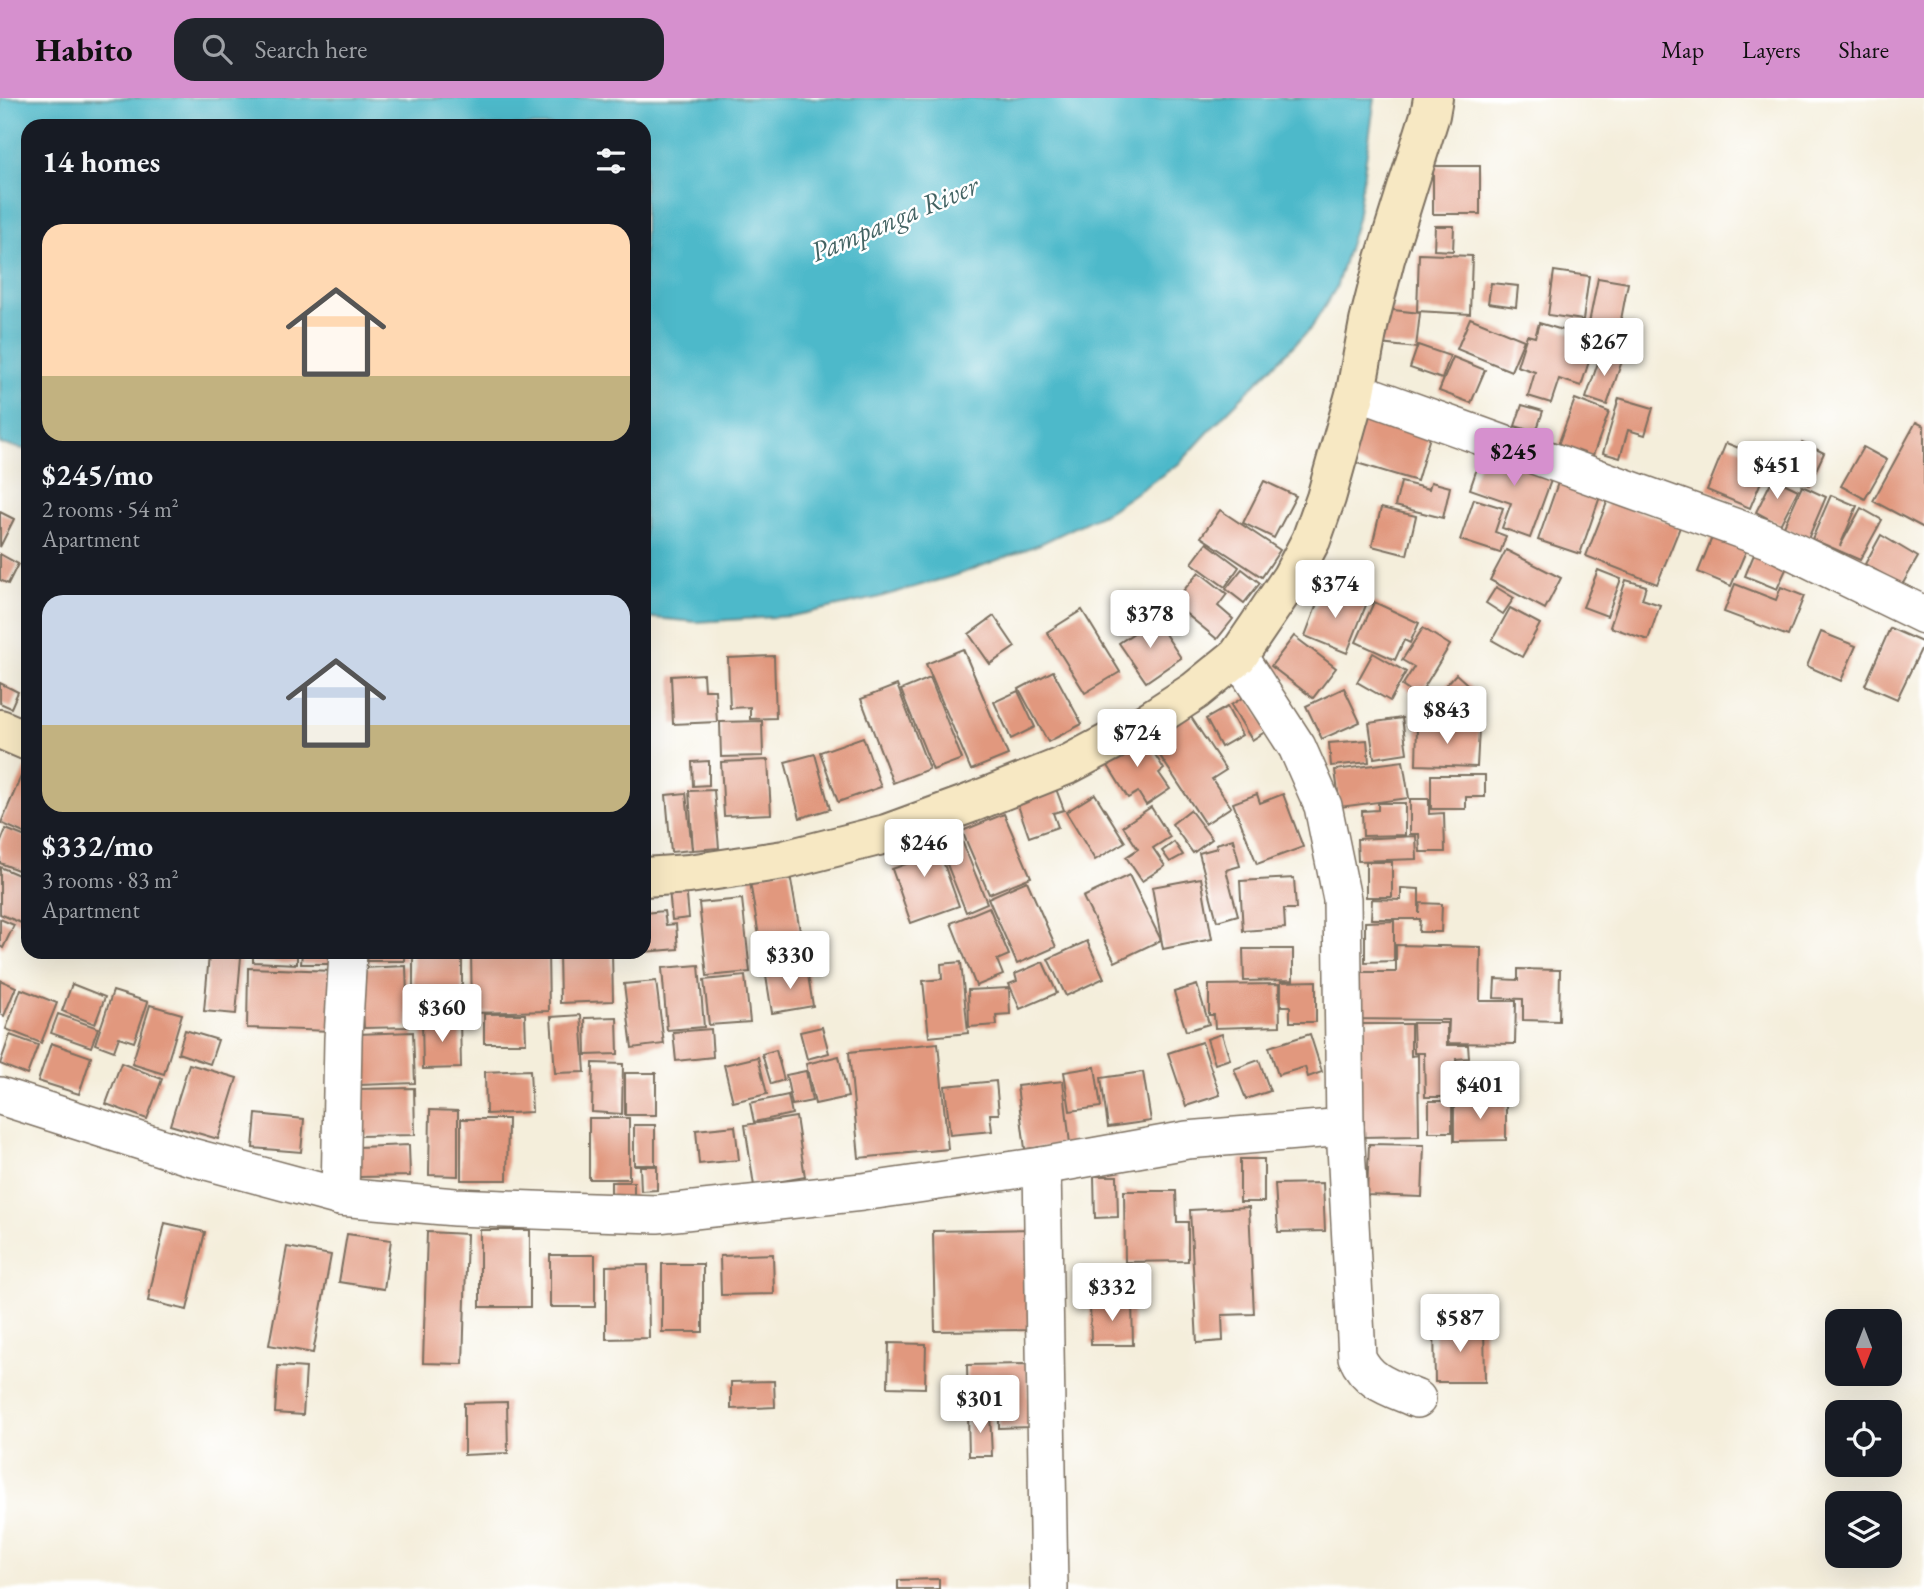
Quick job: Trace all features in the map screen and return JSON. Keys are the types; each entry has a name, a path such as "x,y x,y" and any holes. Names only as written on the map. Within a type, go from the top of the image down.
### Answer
{"street":[{"path":"651,877 690,874 784,860 886,834 971,803 1069,764 1146,723 1195,691 1238,656 1291,578 1311,540 1326,498 1356,391 1369,321 1382,272 1433,98"},
{"path":"1356,391 1770,540 1924,615"},
{"path":"1238,656 1297,747 1323,806 1342,900 1346,1127 1357,1357 1363,1371 1378,1382 1417,1399"},
{"path":"0,729 21,738"},
{"path":"340,1197 348,959"},
{"path":"0,1096 188,1156 340,1197 455,1207 657,1214 862,1192 1042,1167 1187,1140 1346,1127"},
{"path":"1042,1167 1049,1589"}],"water":[{"name":"Pampanga River","path":"0,98 1375,98 1357,219 1336,288 1311,328 1180,463 1109,511 1040,544 960,574 876,598 792,616 697,622 651,618 651,119 21,119 21,448 0,444"}],"building":[{"path":"1433,166 1480,166 1480,214 1433,214"},
{"path":"1435,226 1454,226 1453,251 1434,250"},
{"path":"1419,254 1472,256 1470,314 1417,311"},
{"path":"1554,271 1589,276 1583,320 1548,315"},
{"path":"1598,278 1628,283 1619,330 1589,323"},
{"path":"1491,283 1518,286 1516,307 1488,303"},
{"path":"1384,309 1420,313 1416,348 1380,344"},
{"path":"1470,318 1524,340 1511,371 1457,349"},
{"path":"1539,323 1596,340 1581,386 1559,379 1551,403 1528,396 1535,372 1517,366 1527,335 1535,337"},
{"path":"1418,345 1450,356 1442,379 1410,368"},
{"path":"1602,351 1623,358 1607,405 1586,398"},
{"path":"1453,357 1485,370 1471,403 1439,391"},
{"path":"1619,398 1653,408 1645,435 1628,430 1620,458 1603,453"},
{"path":"1575,399 1609,412 1592,458 1558,445"},
{"path":"1522,405 1543,411 1536,432 1515,426"},
{"path":"1362,409 1432,430 1417,481 1347,460"},
{"path":"1916,422 1924,426 1924,528 1873,501"},
{"path":"1802,442 1824,453 1809,485 1787,474"},
{"path":"1726,443 1770,460 1750,508 1707,490"},
{"path":"1863,447 1887,460 1865,499 1841,486"},
{"path":"1484,448 1554,472 1530,538 1502,528 1511,503 1470,489"},
{"path":"1560,477 1602,491 1580,554 1538,540"},
{"path":"1773,478 1798,490 1780,525 1756,512"},
{"path":"1264,481 1296,496 1274,538 1243,523"},
{"path":"1401,482 1429,489 1431,482 1450,487 1443,518 1395,506"},
{"path":"1802,486 1826,497 1808,539 1783,528"},
{"path":"1831,495 1857,506 1840,546 1861,508 1882,520 1860,560 1812,539"},
{"path":"1474,499 1503,508 1495,532 1506,536 1500,553 1460,540"},
{"path":"1608,500 1680,527 1657,584 1586,556"},
{"path":"1381,508 1416,516 1407,555 1372,546"},
{"path":"1220,510 1280,550 1262,577 1201,537"},
{"path":"0,512 14,519 0,547"},
{"path":"1715,530 1749,544 1731,586 1698,572"},
{"path":"1881,535 1918,557 1902,585 1865,564"},
{"path":"1207,543 1239,567 1225,587 1192,563"},
{"path":"1506,550 1561,578 1545,609 1490,580"},
{"path":"1755,552 1788,565 1777,589 1745,576"},
{"path":"0,554 18,564 8,584 0,580"},
{"path":"1242,569 1260,583 1244,603 1226,589"},
{"path":"1598,570 1621,579 1607,616 1583,607"},
{"path":"1199,572 1227,594 1218,606 1233,619 1217,639 1173,603"},
{"path":"1626,580 1646,586 1642,599 1660,605 1648,640 1610,627"},
{"path":"1735,584 1776,600 1781,587 1804,596 1788,636 1724,612"},
{"path":"1496,587 1514,598 1503,614 1486,603"},
{"path":"1323,588 1366,605 1347,653 1305,636"},
{"path":"1374,602 1419,623 1410,643 1404,640 1395,660 1356,642"},
{"path":"1510,608 1540,624 1522,657 1492,640"},
{"path":"1082,610 1120,672 1085,693 1047,632"},
{"path":"994,616 1015,647 990,664 969,634"},
{"path":"1155,619 1181,658 1146,682 1119,643"},
{"path":"1423,628 1450,645 1418,697 1402,686 1414,667 1402,660"},
{"path":"1890,628 1924,643 1897,699 1865,685"},
{"path":"1821,632 1856,646 1841,681 1807,666"},
{"path":"1294,636 1336,668 1313,698 1271,666"},
{"path":"963,649 1008,755 971,770 926,664"},
{"path":"1373,653 1406,672 1390,701 1357,682"},
{"path":"774,656 776,718 750,719 750,707 730,708 728,658"},
{"path":"1053,671 1082,724 1048,742 1019,689"},
{"path":"703,674 704,690 715,690 717,722 673,724 671,676"},
{"path":"1456,674 1475,691 1450,719 1431,702"},
{"path":"930,678 962,759 933,770 901,690"},
{"path":"0,683 18,692 11,708 0,703"},
{"path":"897,685 929,769 893,783 861,699"},
{"path":"1344,688 1360,722 1322,739 1306,706"},
{"path":"1018,691 1035,727 1011,739 994,702"},
{"path":"1247,695 1268,730 1252,740 1231,705"},
{"path":"1227,707 1242,735 1221,747 1206,719"},
{"path":"1187,711 1226,770 1212,779 1231,807 1205,824 1147,736"},
{"path":"1402,718 1407,753 1374,758 1369,723"},
{"path":"762,721 763,756 721,757 720,722"},
{"path":"1417,726 1479,728 1477,767 1416,765"},
{"path":"1141,732 1164,769 1159,773 1170,789 1146,805 1138,792 1128,798 1102,756"},
{"path":"863,737 881,787 838,802 820,752"},
{"path":"1367,740 1369,762 1331,766 1329,743"},
{"path":"815,754 830,809 800,818 785,762"},
{"path":"768,760 771,814 724,816 721,762"},
{"path":"709,761 709,785 693,786 692,762"},
{"path":"1403,761 1409,798 1340,807 1335,770"},
{"path":"1431,775 1485,775 1485,797 1466,797 1466,809 1431,809"},
{"path":"21,776 21,832 1,823"},
{"path":"1053,781 1064,810 1053,813 1058,827 1029,837 1014,794"},
{"path":"714,790 719,848 693,850 689,791"},
{"path":"686,793 692,850 671,852 666,795"},
{"path":"1095,794 1125,842 1095,860 1066,812"},
{"path":"1257,794 1260,803 1283,794 1303,847 1257,864 1233,803"},
{"path":"1410,799 1429,799 1429,814 1444,813 1445,852 1420,852 1419,834 1410,834"},
{"path":"1378,803 1405,803 1405,835 1363,836 1362,811 1378,810"},
{"path":"1151,807 1170,837 1153,848 1165,866 1142,881 1126,857 1138,849 1123,826"},
{"path":"1190,810 1212,839 1193,853 1172,824"},
{"path":"1004,814 1031,877 989,894 962,831"},
{"path":"6,829 21,835 21,871 0,863 0,844"},
{"path":"927,830 932,844 936,842 959,906 911,923 892,869 909,863 900,840"},
{"path":"960,836 987,903 966,912 939,844"},
{"path":"1416,836 1417,859 1358,861 1357,839"},
{"path":"1233,839 1240,866 1226,870 1238,915 1217,921 1199,853 1217,848 1216,844"},
{"path":"1174,842 1183,855 1170,862 1162,851"},
{"path":"1366,862 1392,862 1392,897 1366,897"},
{"path":"0,867 21,876 21,923 0,914"},
{"path":"789,869 806,965 765,972 749,876"},
{"path":"1129,875 1161,940 1115,962 1083,897"},
{"path":"1201,878 1212,939 1163,949 1152,887"},
{"path":"1294,878 1296,909 1284,909 1285,928 1243,931 1240,881"},
{"path":"1027,881 1056,947 1017,964 988,898"},
{"path":"686,886 689,918 672,920 669,889"},
{"path":"1401,888 1419,889 1419,914 1420,903 1442,904 1441,932 1419,932 1420,919 1371,919 1372,899 1401,900"},
{"path":"742,899 750,972 707,976 699,903"},
{"path":"989,907 1009,955 997,960 1003,975 976,986 951,923"},
{"path":"664,911 666,925 676,924 678,949 651,951 651,912"},
{"path":"0,919 14,925 3,948 0,946"},
{"path":"1394,921 1394,961 1365,962 1365,922"},
{"path":"1087,941 1104,978 1066,996 1048,959"},
{"path":"1396,945 1481,947 1480,1001 1516,1001 1515,1044 1448,1043 1449,1020 1348,1019 1348,972 1396,972"},
{"path":"1243,949 1293,949 1293,980 1244,981"},
{"path":"209,959 241,959 236,1014 204,1011"},
{"path":"253,959 297,959 297,964 253,962"},
{"path":"301,959 333,959 333,964 301,964"},
{"path":"357,959 405,959 405,961"},
{"path":"413,959 462,959 462,1001 413,1002"},
{"path":"471,959 548,959 549,1011 472,1013"},
{"path":"559,959 612,959 613,1001 560,1003"},
{"path":"961,962 968,1033 929,1037 923,981 942,979 941,964"},
{"path":"1043,962 1057,993 1020,1009 1009,984 1017,981 1015,974"},
{"path":"699,965 704,1027 667,1030 662,968"},
{"path":"406,966 408,1027 364,1028 361,968"},
{"path":"248,968 334,971 332,1031 247,1028"},
{"path":"807,969 813,1006 772,1013 766,976"},
{"path":"1518,969 1560,970 1559,1021 1523,1020 1523,999 1494,998 1495,979 1518,980"},
{"path":"745,976 750,1022 709,1025 704,980"},
{"path":"0,980 16,987 4,1016 0,1014"},
{"path":"656,981 664,1044 632,1048 624,984"},
{"path":"1316,981 1316,1022 1290,1022 1290,1006 1281,1006 1281,982"},
{"path":"72,984 105,997 95,1024 62,1011"},
{"path":"1279,984 1280,1026 1215,1028 1214,1015 1209,1015 1209,985"},
{"path":"1197,985 1209,1024 1186,1031 1174,992"},
{"path":"1009,988 1010,1014 996,1015 997,1025 969,1027 968,990"},
{"path":"21,989 57,1003 41,1043 6,1029"},
{"path":"113,991 148,1002 134,1042 119,1037 114,1051 95,1044"},
{"path":"150,1005 182,1014 164,1074 132,1064"},
{"path":"58,1014 98,1028 91,1047 51,1033"},
{"path":"484,1014 525,1014 526,1043 484,1043"},
{"path":"581,1015 585,1072 555,1073 551,1017"},
{"path":"617,1017 618,1054 586,1055 585,1018"},
{"path":"460,1018 461,1068 423,1069 422,1019"},
{"path":"1413,1023 1447,1023 1447,1045 1468,1045 1469,1058 1456,1059 1457,1097 1425,1097 1424,1053 1414,1053"},
{"path":"1359,1024 1411,1024 1411,1056 1418,1055 1419,1136 1360,1137"},
{"path":"822,1027 829,1053 807,1059 800,1032"},
{"path":"711,1029 713,1057 676,1061 673,1032"},
{"path":"185,1030 218,1040 210,1064 178,1053"},
{"path":"413,1032 415,1083 359,1085 358,1034"},
{"path":"1222,1034 1230,1059 1215,1064 1207,1039"},
{"path":"1310,1034 1322,1072 1308,1077 1305,1067 1278,1075 1269,1047"},
{"path":"10,1035 38,1045 27,1075 0,1064"},
{"path":"1202,1042 1220,1095 1186,1106 1168,1053"},
{"path":"51,1043 91,1057 79,1094 38,1081"},
{"path":"938,1043 948,1149 859,1158 849,1052"},
{"path":"776,1050 784,1080 771,1084 762,1054"},
{"path":"839,1056 848,1097 815,1104 806,1064"},
{"path":"758,1057 767,1094 733,1102 724,1065"},
{"path":"1259,1060 1270,1091 1246,1099 1234,1069"},
{"path":"121,1063 162,1079 147,1119 106,1104"},
{"path":"593,1063 623,1064 622,1114 592,1112"},
{"path":"189,1064 237,1078 218,1139 170,1125"},
{"path":"1095,1067 1101,1107 1070,1111 1064,1072"},
{"path":"530,1070 532,1112 486,1114 485,1072"},
{"path":"806,1071 812,1101 792,1105 786,1075"},
{"path":"1143,1072 1151,1121 1108,1127 1101,1078"},
{"path":"625,1073 656,1073 656,1115 625,1115"},
{"path":"996,1081 999,1114 990,1114 992,1131 950,1135 945,1086"},
{"path":"1063,1081 1070,1144 1025,1149 1017,1086"},
{"path":"414,1088 415,1135 357,1136 356,1089"},
{"path":"788,1095 792,1114 754,1122 750,1103"},
{"path":"1429,1101 1452,1101 1452,1132 1429,1132"},
{"path":"1454,1101 1506,1101 1506,1140 1454,1141"},
{"path":"430,1110 458,1111 458,1176 429,1175"},
{"path":"256,1114 304,1119 301,1152 253,1148"},
{"path":"796,1117 805,1177 754,1186 745,1125"},
{"path":"589,1118 629,1118 629,1179 589,1179"},
{"path":"461,1119 508,1119 507,1180 461,1180"},
{"path":"634,1125 655,1125 655,1165 634,1165"},
{"path":"735,1126 739,1160 699,1164 696,1130"},
{"path":"1369,1144 1424,1145 1422,1197 1367,1195"},
{"path":"409,1145 410,1176 359,1177 358,1147"},
{"path":"1240,1159 1264,1159 1264,1202 1240,1202"},
{"path":"640,1166 657,1166 657,1190 641,1191"},
{"path":"1094,1176 1117,1176 1118,1217 1095,1218"},
{"path":"611,1182 634,1182 634,1202 611,1202"},
{"path":"1323,1183 1325,1231 1278,1232 1275,1184"},
{"path":"1124,1191 1176,1191 1177,1222 1188,1222 1188,1261 1125,1262"},
{"path":"1249,1207 1254,1314 1222,1315 1223,1341 1197,1343 1190,1210"},
{"path":"165,1223 205,1232 187,1310 148,1301"},
{"path":"1035,1229 1037,1330 935,1331 933,1231"},
{"path":"480,1230 530,1230 530,1307 480,1307"},
{"path":"427,1232 467,1234 463,1364 423,1363"},
{"path":"347,1234 391,1240 384,1289 339,1282"},
{"path":"287,1247 331,1255 313,1353 269,1345"},
{"path":"773,1254 774,1294 721,1295 720,1256"},
{"path":"550,1255 595,1255 595,1307 550,1307"},
{"path":"662,1264 703,1264 703,1332 662,1332"},
{"path":"648,1265 649,1338 606,1339 606,1266"},
{"path":"1132,1301 1133,1345 1091,1345 1090,1302"},
{"path":"1484,1325 1485,1382 1435,1382 1434,1326"},
{"path":"889,1343 926,1344 925,1388 888,1387"},
{"path":"1027,1364 1029,1427 999,1428 999,1407 968,1408 967,1365"},
{"path":"278,1366 306,1368 303,1415 275,1413"},
{"path":"774,1381 775,1407 731,1409 731,1382"},
{"path":"507,1402 508,1453 464,1455 464,1403"},
{"path":"968,1413 990,1413 992,1456 969,1456"},
{"path":"939,1579 939,1589 898,1589 898,1580"}]}
